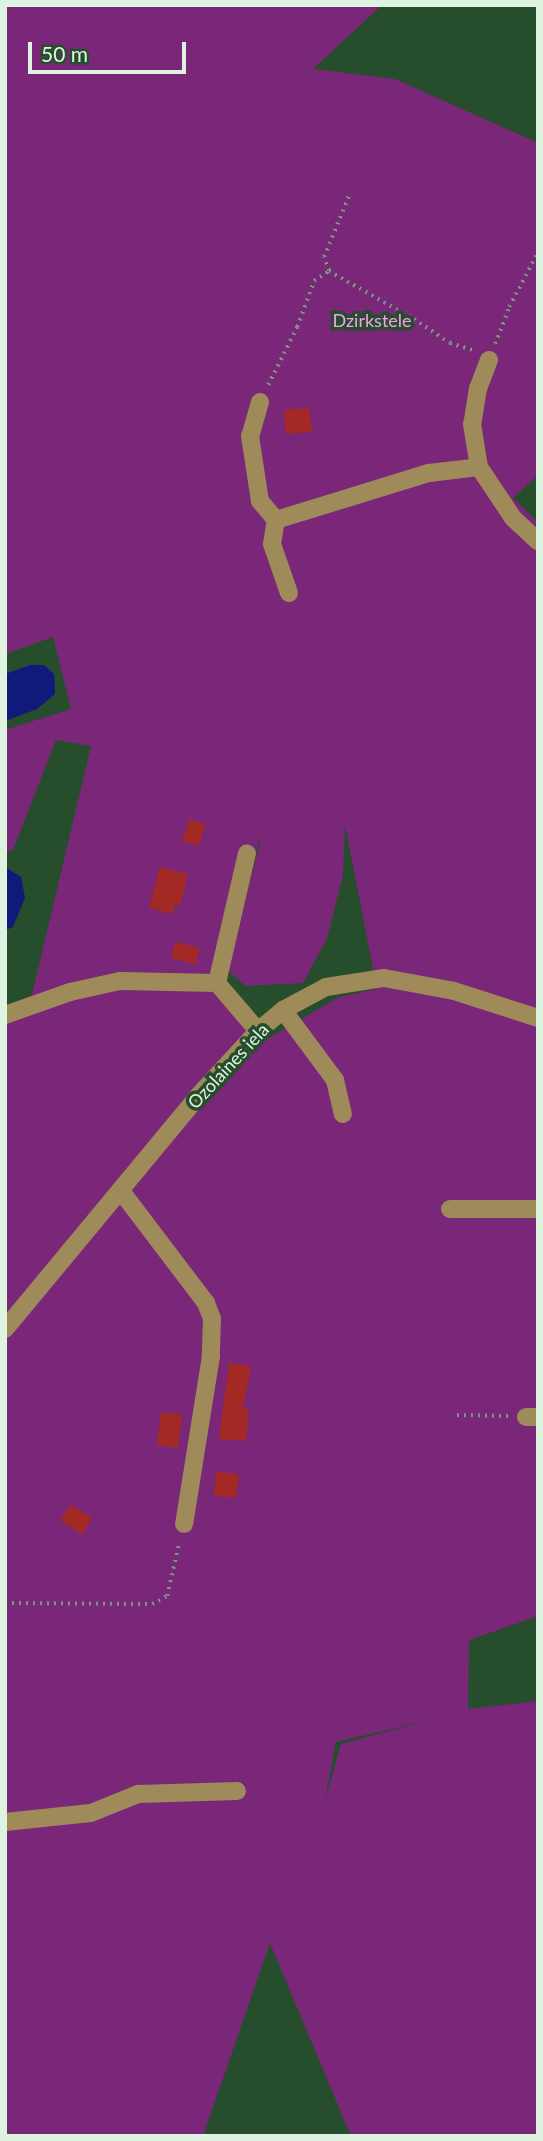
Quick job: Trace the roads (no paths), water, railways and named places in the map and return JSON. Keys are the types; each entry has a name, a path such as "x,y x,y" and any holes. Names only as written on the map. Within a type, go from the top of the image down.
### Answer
{"street":[{"path":"489,360 478,388 472,424 479,467 513,518 538,541"},
{"path":"260,402 250,436 260,501 276,520 272,544 289,593"},
{"path":"276,520 429,473 479,467"},
{"path":"216,983 247,853"},
{"name":"Ozolaines iela","path":"5,1329 199,1096 258,1031 283,1010 326,987 384,978 454,991 538,1018"},
{"path":"5,1014 70,992 120,981 216,983 258,1031"},
{"path":"283,1010 335,1080 343,1114"},
{"path":"121,1191 206,1303 212,1319 211,1356 184,1524"},
{"path":"450,1209 538,1209"},
{"path":"5,1822 91,1813 138,1794 237,1791"}],"park label":[{"name":"Dzirkstele","path":"372,320"}]}
